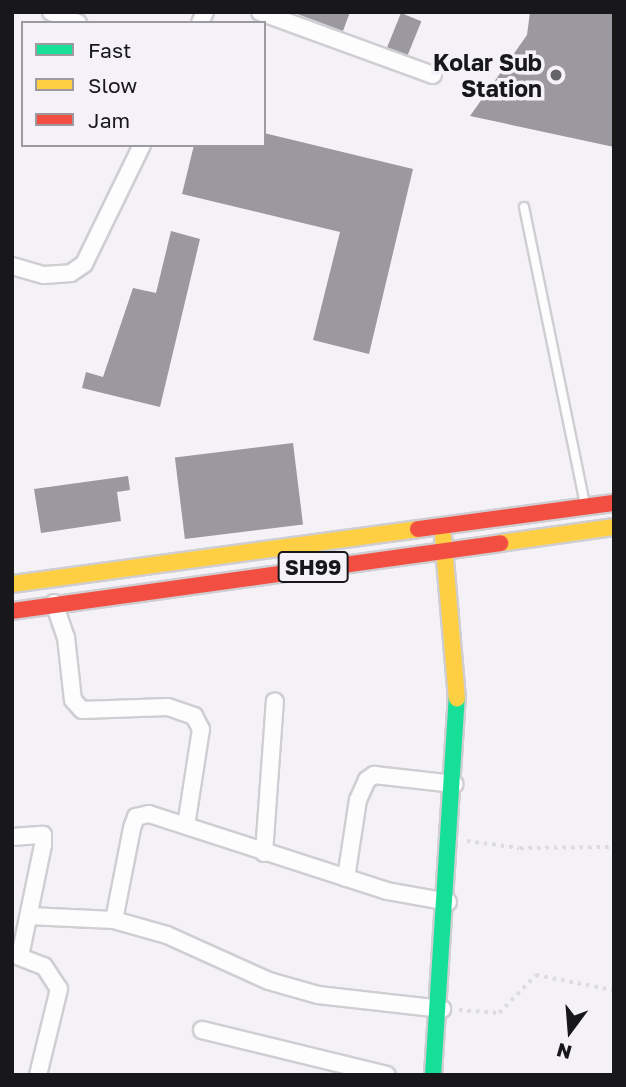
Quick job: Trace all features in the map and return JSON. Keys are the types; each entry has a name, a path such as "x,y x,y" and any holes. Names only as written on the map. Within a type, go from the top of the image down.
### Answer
{"main road":[{"name":"SH99","path":"12,584 614,503"},
{"path":"433,1075 442,1009 458,687 443,527"},
{"name":"SH99","path":"12,611 54,603 614,527"}],"street":[{"path":"51,12 73,21"},
{"path":"260,12 433,75"},
{"path":"12,266 44,275 71,273 84,264 141,147"},
{"path":"54,603 66,637 73,700 82,710 168,707 194,716 201,730 186,826"},
{"path":"264,853 275,701"},
{"path":"346,878 358,800 367,780 374,775 454,785"},
{"path":"114,920 136,817 186,826 346,878 447,902"},
{"path":"12,837 43,835 29,916 16,955 55,975 59,989 38,1075"},
{"path":"29,916 114,920 167,935 269,981 329,996 442,1009"},
{"path":"202,1030 387,1075"}],"lane":[{"path":"524,207 586,507"}],"path":[{"path":"451,839 520,848 614,847"},
{"path":"442,1009 499,1013 536,975 614,990"}],"building":[{"path":"292,12 350,12 343,31"},
{"name":"Kolar Sub Station","path":"530,12 614,12 614,147 470,116 527,35"},
{"path":"401,13 421,21 408,56 387,47"},
{"path":"266,133 413,169 369,354 313,340 340,232 182,194 194,147 266,147"},
{"path":"171,231 200,239 160,407 82,388 86,372 103,377 133,288 156,293"},
{"path":"293,443 303,524 185,539 175,458"},
{"path":"128,476 130,490 117,492 121,521 41,533 34,489"}],"traffic: fast":[{"path":"433,1075 457,698"}],"traffic: slow":[{"path":"500,543 614,527"},
{"path":"12,584 418,529"},
{"path":"443,536 457,698"}],"traffic: jam":[{"path":"418,529 614,503"},
{"path":"12,611 500,543"}],"place":[{"name":"Kolar Sub Station","path":"556,75"}]}
